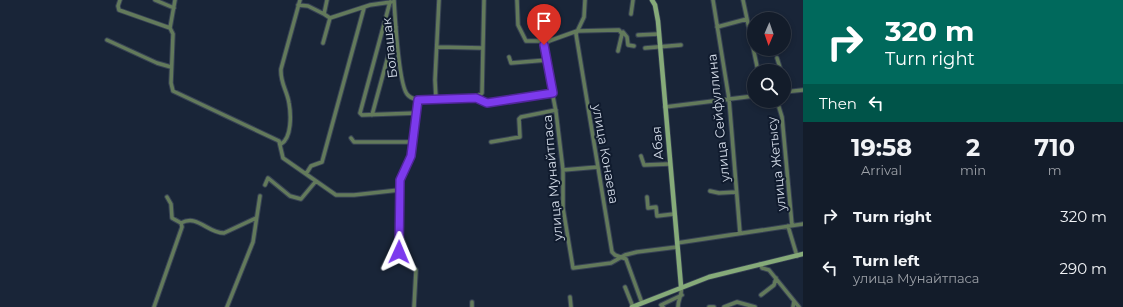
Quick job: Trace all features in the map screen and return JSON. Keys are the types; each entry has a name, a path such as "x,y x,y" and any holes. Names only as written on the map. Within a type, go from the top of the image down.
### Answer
{"street":[{"path":"120,0 118,6 119,10 170,28"},
{"path":"155,0 174,8"},
{"path":"175,0 170,28 173,34 170,83 173,91 279,140 281,144 281,155 283,158 338,195 400,190"},
{"path":"281,144 287,137 290,103 280,79 281,69 300,0"},
{"path":"324,14 327,0"},
{"path":"436,99 435,80 438,47 439,0"},
{"path":"476,98 482,93 484,0"},
{"path":"517,0 518,25 525,40 528,42 549,41 577,31 615,29 622,31 627,37 628,45 634,46"},
{"name":"улица Конаева","path":"585,0 584,17 577,31 579,53 612,252 615,256 626,259 642,303"},
{"path":"631,14 633,0"},
{"name":"Абая","path":"652,0 656,10 659,34 669,164 681,286"},
{"name":"улица Сейфуллина","path":"713,0 729,99 740,233"},
{"path":"717,27 747,19 743,0"},
{"path":"330,18 392,1 361,110 362,115 417,113"},
{"name":"Болашак","path":"392,1 397,24 400,75 406,93 418,100"},
{"path":"298,5 308,6 330,18"},
{"path":"306,174 311,166 322,162 364,8"},
{"path":"323,43 330,18"},
{"path":"372,114 397,24"},
{"path":"618,51 622,31"},
{"path":"638,35 659,34"},
{"path":"106,40 157,63 171,67"},
{"name":"улица Мунайтпаса","path":"549,41 544,47 556,110 563,170 563,208 572,268 611,263 621,258"},
{"path":"645,48 681,45"},
{"path":"438,47 482,48"},
{"path":"509,57 511,63 546,60"},
{"path":"777,58 779,64"},
{"path":"791,92 803,90"},
{"path":"414,307 416,270 399,252 400,180 411,156 418,100 476,98 487,103 553,93"},
{"path":"665,107 747,97"},
{"name":"улица Жетысу","path":"779,108 782,117 790,226 797,256"},
{"path":"491,142 520,137 518,119 521,117 556,110"},
{"path":"350,138 354,142 413,142"},
{"path":"641,156 644,165 669,164"},
{"path":"563,170 598,167"},
{"path":"265,185 268,178 290,196 301,199 316,181"},
{"path":"710,191 719,193 736,192"},
{"path":"227,307 253,242 256,218 259,211 260,196"},
{"path":"154,307 182,227 180,223 172,218 171,204 167,197"},
{"path":"647,197 648,208 656,207 657,216 674,214"},
{"path":"180,223 186,220 193,220 205,227 220,233 224,233 256,218"},
{"path":"621,258 625,255 637,252 740,233 803,224"},
{"path":"625,287 633,307 681,286 715,275 803,254"},
{"path":"760,264 762,268 769,270 799,307"},
{"path":"761,295 774,285 776,278"},
{"path":"678,307 678,302 682,295 681,286"},
{"path":"663,307 661,305 682,295"},
{"path":"570,297 571,307"},
{"path":"793,307 794,301"},
{"path":"472,302 472,307"},
{"path":"724,307 737,302 755,307"},
{"path":"709,307 714,307"}],"route":[{"path":"399,252 400,180 411,156 418,100 476,98 484,103 487,103 524,96 553,93 544,45"}]}
